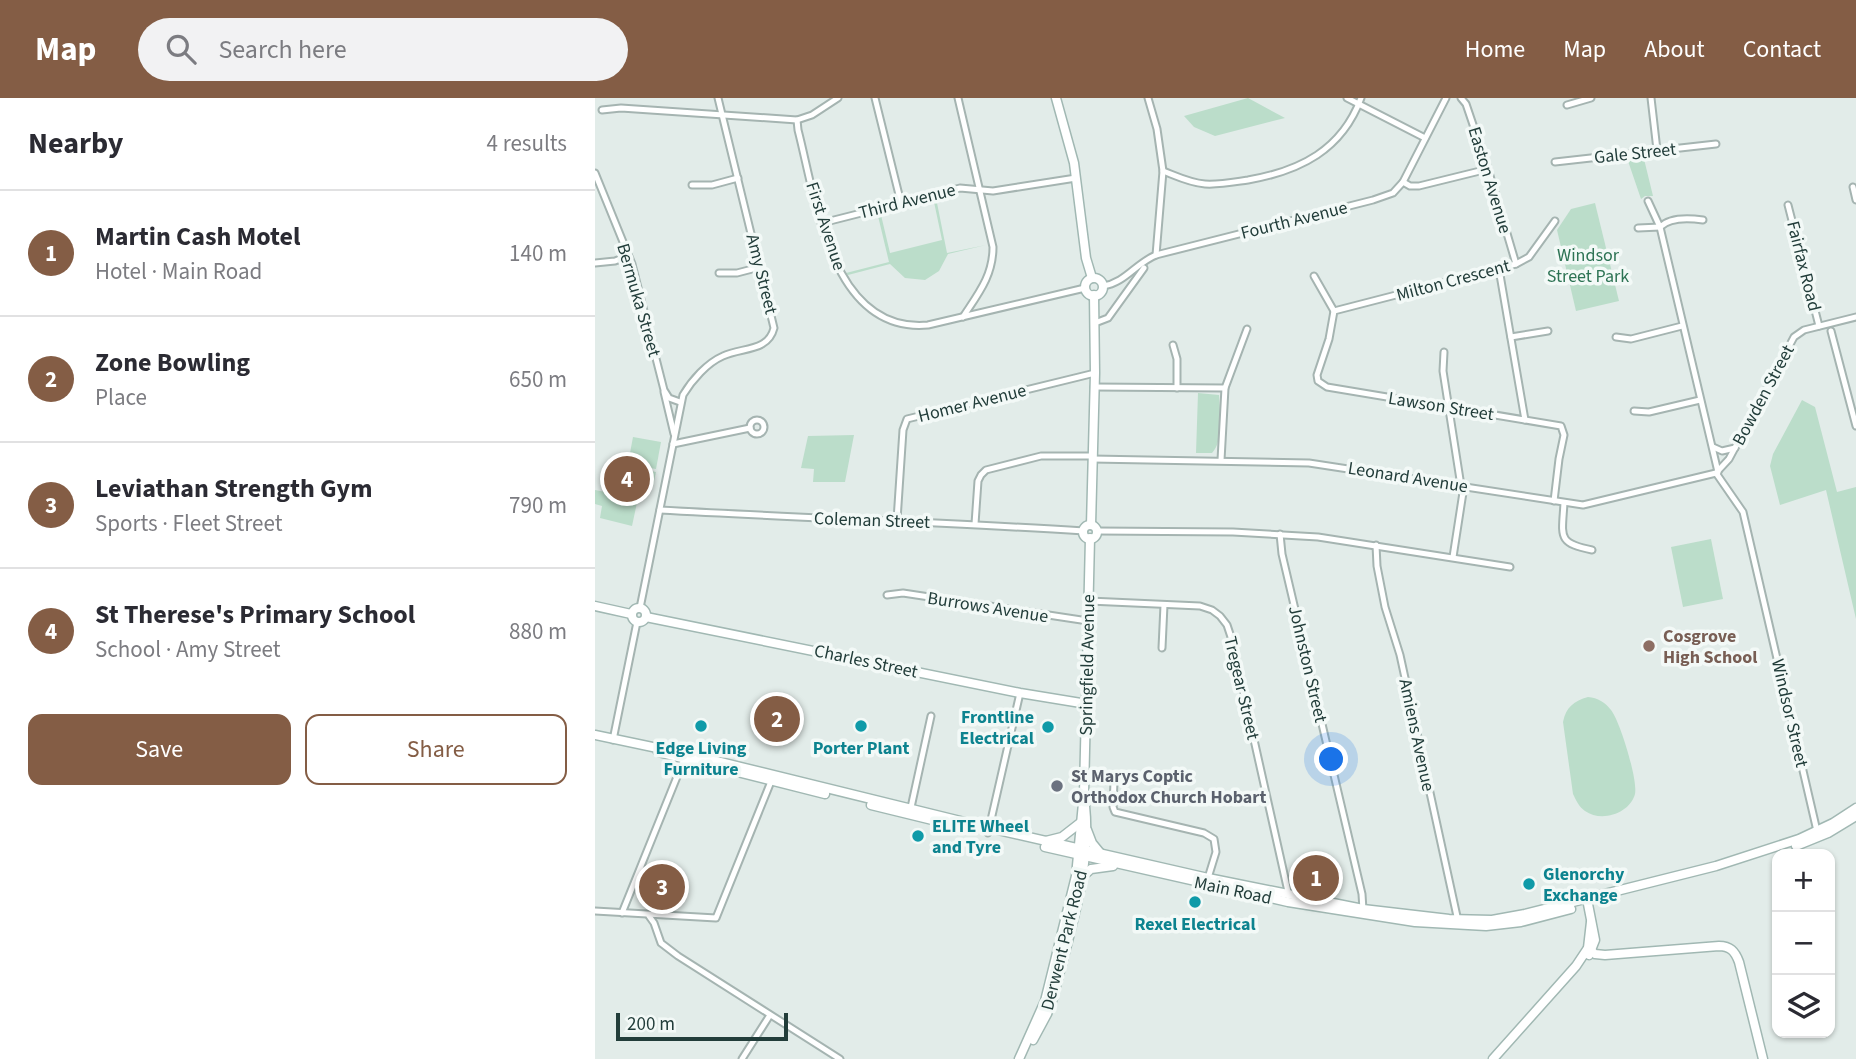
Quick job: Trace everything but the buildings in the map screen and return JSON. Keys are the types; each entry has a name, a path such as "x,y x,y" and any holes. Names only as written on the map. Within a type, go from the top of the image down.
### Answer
{"street":[{"name":"Amy Street","path":"640,608 680,402 692,381 715,361 724,355 761,345 772,335 773,318 718,98"},
{"path":"602,110 621,107 797,120 812,115 838,98"},
{"path":"875,98 901,203"},
{"path":"958,98 992,239 993,255 986,281 963,317"},
{"path":"1056,98 1069,143 1086,258 1092,278"},
{"path":"1148,98 1161,148 1163,171 1156,256"},
{"path":"1347,98 1360,101 1426,138"},
{"path":"1446,98 1403,182 1410,186 1419,186 1488,169"},
{"name":"Easton Avenue","path":"1461,98 1466,104 1488,169 1516,264"},
{"path":"1567,105 1591,98"},
{"path":"1651,98 1657,150"},
{"path":"1163,171 1195,182 1212,184 1264,177 1290,170 1311,160 1331,145 1360,101"},
{"name":"First Avenue","path":"797,120 822,223 842,278 878,315 911,326 928,325 1085,288"},
{"name":"Gale Street","path":"1555,162 1716,144"},
{"name":"Bermuka Street","path":"595,173 628,256 664,390 674,440"},
{"path":"692,185 712,185 738,178"},
{"name":"Third Avenue","path":"822,223 960,188 993,191 1076,178"},
{"name":"Fourth Avenue","path":"1103,286 1119,281 1142,261 1156,256 1373,200 1393,193 1403,182"},
{"path":"1853,187 1856,200"},
{"name":"Windsor Street","path":"1648,201 1660,227 1717,473 1743,512 1818,834"},
{"name":"Fairfax Road","path":"1788,205 1819,326"},
{"path":"1638,228 1660,227 1668,221 1687,218 1703,220"},
{"name":"Milton Crescent","path":"1333,311 1516,264 1529,257 1555,221"},
{"path":"595,263 615,261 628,256"},
{"path":"719,274 760,267"},
{"path":"1095,323 1108,318 1144,268"},
{"path":"1499,269 1525,420"},
{"path":"1314,276 1333,311"},
{"path":"1092,278 1100,279 1103,286 1100,293 1094,295 1088,293 1085,288 1086,282 1092,278"},
{"name":"Springfield Avenue","path":"1081,853 1095,373 1094,295"},
{"name":"Lawson Street","path":"1333,311 1329,339 1318,369 1318,381 1327,387 1557,424 1564,430 1554,501"},
{"name":"Bowden Street","path":"1717,473 1726,465 1791,340 1800,332 1856,317"},
{"path":"1616,337 1631,339 1682,326"},
{"path":"1221,460 1225,388 1247,329"},
{"path":"1511,337 1548,331"},
{"path":"1832,331 1856,426"},
{"path":"1173,345 1177,359 1177,388"},
{"path":"1444,352 1443,371 1463,486 1453,557"},
{"name":"Homer Avenue","path":"897,520 903,430 908,419 1095,373"},
{"path":"1094,387 1225,388"},
{"path":"664,390 669,398 680,402"},
{"path":"1634,411 1649,412 1700,400"},
{"path":"674,440 750,428"},
{"path":"1713,447 1722,451 1735,448"},
{"name":"Leonard Avenue","path":"975,524 979,478 986,470 1041,457 1319,464 1564,503 1590,504 1717,473"},
{"path":"1564,503 1565,540 1571,546 1592,550"},
{"name":"Coleman Street","path":"660,510 1090,531 1280,534 1332,538 1510,567"},
{"name":"Johnston Street","path":"1280,534 1282,554 1362,894 1363,912"},
{"name":"Amiens Avenue","path":"1376,545 1385,607 1400,655 1428,791 1436,814 1457,923"},
{"name":"Burrows Avenue","path":"887,595 903,593 1088,621"},
{"name":"Tregear Street","path":"1089,601 1206,608 1216,613 1227,625 1288,899"},
{"path":"1162,648 1164,605"},
{"path":"595,607 631,614"},
{"path":"640,608 646,612 646,617 644,621 637,622 631,614 633,610 640,608"},
{"name":"Charles Street","path":"646,617 1020,693 1087,704"},
{"path":"613,740 637,622"},
{"path":"988,831 1020,693"},
{"path":"910,812 931,716"},
{"name":"Main Road","path":"595,735 988,831 1081,853 1101,853 1288,899 1363,912 1457,923 1509,917 1588,902 1818,834 1854,815"},
{"path":"622,913 685,757"},
{"path":"1084,776 1110,778 1114,781 1115,812 1214,839 1216,852 1207,881"},
{"path":"595,911 716,918 772,779"},
{"path":"1042,841 1062,837 1083,825 1092,843 1101,853"},
{"name":"Main Road","path":"988,831 1042,841 1133,868 1207,881"},
{"name":"Derwent Park Road","path":"1020,1059 1033,1041 1048,1011 1082,877 1081,853"},
{"name":"Derwent Park Road","path":"1020,1059 1045,1001 1081,853"},
{"path":"1082,877 1091,869 1105,865 1133,868"},
{"path":"1493,1059 1591,949 1595,938 1588,902"},
{"path":"649,916 661,943 840,1059"},
{"path":"1579,964 1622,953 1719,946 1732,949 1739,962 1763,1059"},
{"path":"1591,949 1622,953"},
{"path":"1591,949 1608,955"},
{"path":"742,1059 770,1015"}],"green space":[{"path":"1248,98 1285,118 1215,136 1194,127 1184,116"},
{"path":"1644,159 1653,196 1641,199 1628,161"},
{"path":"934,202 937,203 947,253 986,245 948,254 939,271 925,280 905,278 890,264 848,275 846,273 889,262 878,216 881,215 890,253 942,240"},
{"name":"Windsor Street Park","path":"1595,203 1619,301 1576,311 1557,230 1571,209"},
{"path":"1198,393 1219,395 1220,434 1212,453 1196,453"},
{"path":"1802,400 1815,407 1837,492 1856,487 1856,619 1826,490 1780,505 1770,466 1773,454"},
{"path":"854,435 845,482 813,482 814,469 801,468 808,436"},
{"path":"633,437 661,442 656,469 628,464"},
{"path":"627,466 656,472 653,486 641,484 632,526 600,518 602,506 595,504 595,490 605,492 608,478 624,481"},
{"path":"1711,539 1723,599 1683,607 1671,547"},
{"path":"1588,697 1604,703 1615,716 1634,777 1635,794 1632,801 1621,811 1607,816 1585,811 1573,794 1563,722 1571,705"}],"place":[{"name":"St Therese's Primary School","path":"627,479"},
{"name":"Cosgrove High School","path":"1649,646"},
{"name":"Zone Bowling","path":"777,719"},
{"name":"Edge Living Furniture","path":"701,726"},
{"name":"Porter Plant","path":"861,726"},
{"name":"Frontline Electrical","path":"1048,727"},
{"name":"St Marys Coptic Orthodox Church Hobart","path":"1057,786"},
{"name":"ELITE Wheel and Tyre","path":"918,836"},
{"name":"Martin Cash Motel","path":"1316,878"},
{"name":"Glenorchy Exchange","path":"1529,884"},
{"name":"Leviathan Strength Gym","path":"662,887"},
{"name":"Rexel Electrical","path":"1195,902"}]}
